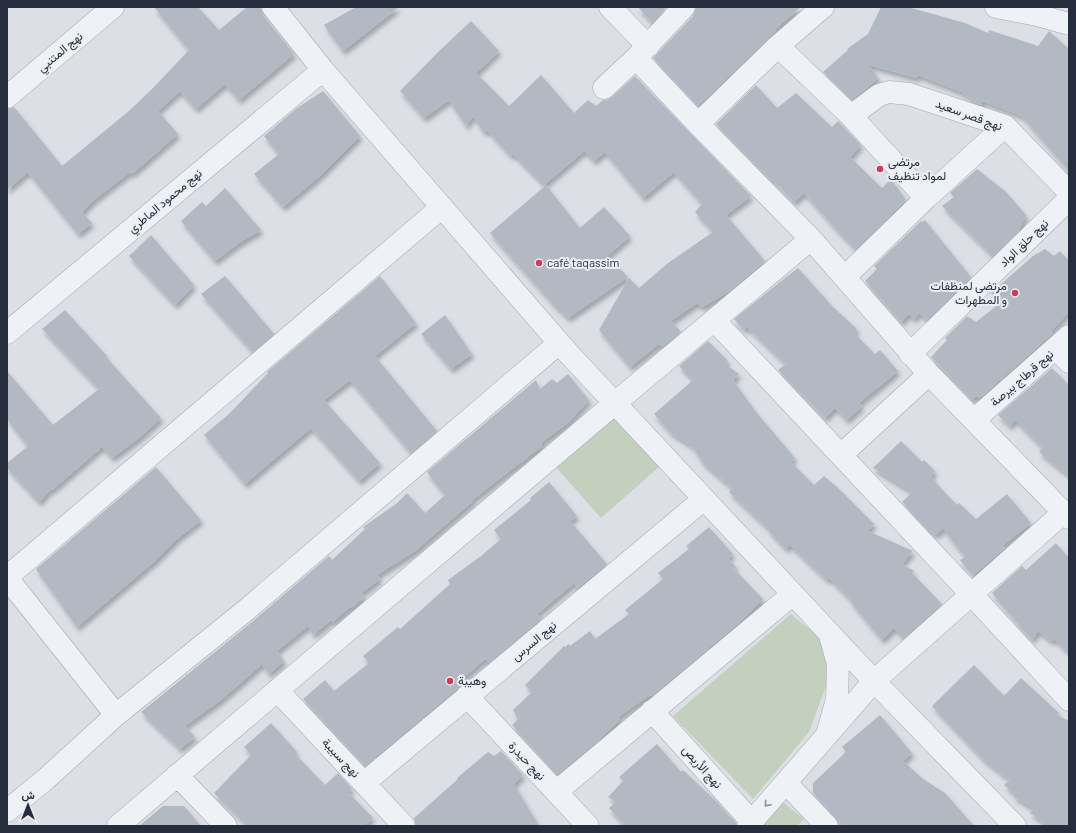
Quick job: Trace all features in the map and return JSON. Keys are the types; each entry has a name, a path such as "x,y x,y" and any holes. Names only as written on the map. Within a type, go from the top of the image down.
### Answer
{"street":[{"name":"نهج المتنبي","path":"7,97 113,7"},
{"path":"273,7 323,70 559,343 874,681 1015,826"},
{"path":"610,7 642,52 698,124 811,239 910,354 1066,515 972,594 874,681 750,824"},
{"path":"604,88 642,52 684,7"},
{"path":"698,124 778,46 823,7"},
{"path":"996,7 1037,15 1069,24"},
{"path":"778,46 851,116 926,198"},
{"name":"نهج محمود الماطري","path":"7,333 323,70"},
{"name":"نهج قصر سعيد","path":"851,116 879,96 889,92 909,94 1005,126 1069,192"},
{"path":"845,277 926,198 1005,126"},
{"name":"نهج حلق الواد","path":"910,354 1069,200"},
{"path":"116,715 7,577 442,208"},
{"path":"118,826 176,775 615,403 811,239"},
{"path":"714,320 972,594 1069,700"},
{"path":"7,811 47,778 116,715 245,611 559,343"},
{"name":"نهج قرطاج بيرصة","path":"974,420 1064,349"},
{"path":"841,455 929,374"},
{"name":"نهج السرس","path":"364,782 704,499"},
{"path":"556,792 793,594"},
{"path":"826,736 837,699 838,664 830,634"},
{"name":"نهج سبيبة","path":"277,690 404,826"},
{"name":"نهج حيدرة","path":"467,696 588,826"},
{"name":"نهج الأريص","path":"652,711 750,824"},
{"path":"176,775 226,826"},
{"path":"786,783 823,825"}],"green space":[{"path":"612,414 659,467 601,518 554,465"},
{"path":"791,614 827,644 826,686 809,732 753,799 673,716"},
{"path":"779,799 804,819 797,826 756,826"}],"building":[{"path":"154,7 198,7 219,30 247,7 261,7 263,15 294,54 239,100 225,84 196,109 180,91 158,111 178,134 132,174 130,172 94,200 82,212 92,223 78,234 28,172 7,190 7,109 14,107 62,166 130,110 189,50"},
{"path":"356,7 399,7 343,51 324,25"},
{"path":"638,7 667,7 652,23"},
{"path":"696,7 801,7 775,29 776,31 698,106 653,58 693,16"},
{"path":"881,7 908,7 965,23 988,33 989,30 1038,46 1049,31 1069,49 1069,171 1022,116 983,101 981,105 961,92 918,75 917,78 869,65 878,78 852,100 823,72 848,50 847,49 868,34"},
{"path":"471,21 499,51 476,73 509,106 541,75 574,113 588,100 596,106 603,100 607,100 612,97 635,76 751,196 726,215 765,261 730,291 702,307 697,303 671,321 681,332 662,347 659,344 630,367 599,330 629,278 639,288 668,263 713,232 695,212 702,204 674,172 643,198 605,152 594,161 584,151 544,185 513,154 511,156 487,130 484,133 473,116 466,126 449,100 424,118 400,91"},
{"path":"756,85 777,108 796,93 832,127 838,121 861,145 850,157 882,188 891,179 906,200 856,249 804,193 794,202 716,124"},
{"path":"323,91 360,136 321,175 283,207 254,174 279,154 264,136 297,108"},
{"path":"977,169 1006,192 1026,215 1018,232 993,256 942,206 954,197 950,193"},
{"path":"546,185 580,228 604,207 630,236 607,256 628,277 568,318 552,303 490,233"},
{"path":"225,188 261,230 239,243 215,261 181,221 202,202 206,206"},
{"path":"925,220 971,277 927,320 919,313 914,319 909,314 901,322 865,281 877,269 874,266 921,221 922,222"},
{"path":"151,235 194,285 175,305 129,256"},
{"path":"1045,249 1054,256 1060,251 1069,261 1069,312 1051,331 1053,333 980,398 976,396 972,400 931,357 947,340 945,338 967,316 976,322 1000,303 991,293 1033,256"},
{"path":"798,268 833,307 857,329 854,333 875,354 880,350 898,371 859,403 862,406 847,420 835,408 825,418 778,370 786,364 747,327 744,330 734,319"},
{"path":"225,276 274,334 253,352 201,294"},
{"path":"380,276 416,323 375,356 437,431 411,453 350,380 324,400 380,463 359,481 311,428 245,484 204,435 229,414 268,373 267,372"},
{"path":"65,310 161,418 139,438 112,458 102,447 52,490 51,489 39,502 7,468 7,463 28,446 7,419 7,371 53,425 99,389 42,329"},
{"path":"445,315 472,354 451,369 421,334"},
{"path":"708,341 728,361 725,364 739,374 733,380 756,412 795,458 791,462 814,485 824,476 838,488 874,524 868,531 913,551 902,564 914,571 912,573 942,604 904,638 894,628 882,640 850,601 851,600 829,578 827,580 790,545 786,549 768,530 769,529 729,492 732,488 703,463 692,446 671,433 654,414 693,380 679,366"},
{"path":"1052,368 1069,385 1069,476 1039,452 1043,448 1015,420 1010,426 998,415"},
{"path":"568,374 589,400 569,422 541,443 542,446 472,500 473,501 415,551 377,575 380,579 361,593 364,597 351,608 350,607 333,622 331,620 313,635 308,626 277,651 284,661 269,674 262,664 222,699 185,726 195,737 180,749 141,712 253,621 329,556 332,560 365,529 363,527 396,504 407,493 425,513 445,495 427,472 536,380 540,389 552,379 557,383"},
{"path":"901,441 922,462 924,460 935,471 931,476 935,480 934,481 957,505 959,503 976,519 1007,494 1031,523 1002,546 1005,548 973,575 960,560 965,557 943,528 936,535 926,528 902,502 912,492 873,468"},
{"path":"156,467 201,520 177,539 156,560 77,627 36,569"},
{"path":"549,482 577,516 570,521 607,564 578,588 574,583 537,614 541,619 489,663 485,659 457,683 460,686 457,689 365,766 303,699 325,680 334,691 369,663 363,656 398,627 400,629 450,584 448,580 481,556 501,539 494,530 531,500 530,498"},
{"path":"709,527 733,554 728,558 736,567 734,569 763,599 742,620 652,696 650,695 618,717 620,719 599,740 557,775 512,725 518,719 513,710 532,692 525,685 564,646 565,647 569,644 570,646 590,631 595,639 629,614 625,610 663,579 658,573 689,549 686,546"},
{"path":"1056,543 1069,558 1069,653 1054,639 1051,641 1038,631 1032,640 992,593 1022,566 1026,570"},
{"path":"974,665 1004,696 1021,678 1059,713 1057,715 1069,721 1069,826 1049,826 1030,813 1034,809 1013,796 1015,794 1004,785 1010,780 984,760 932,706"},
{"path":"880,715 912,753 903,761 923,779 945,793 974,826 843,826 813,793 813,783 846,752 842,747"},
{"path":"271,723 297,752 295,754 325,785 338,773 352,789 348,792 373,818 364,826 248,826 214,793 251,755 244,747"},
{"path":"657,744 681,772 683,770 715,800 736,823 736,826 625,826 609,808 616,802 608,797 623,781 619,777"},
{"path":"501,751 523,775 514,784 539,826 416,826 414,818 458,779 457,778 488,752 494,756"},
{"path":"163,806 184,806 201,826 139,826"}],"place":[{"name":"مرتضى لمواد تنظيف","path":"880,169"},
{"name":"café taqassim","path":"539,263"},
{"name":"مرتضى لمنظفات و المطهرات","path":"1015,293"},
{"name":"وهيبة","path":"450,681"}]}
